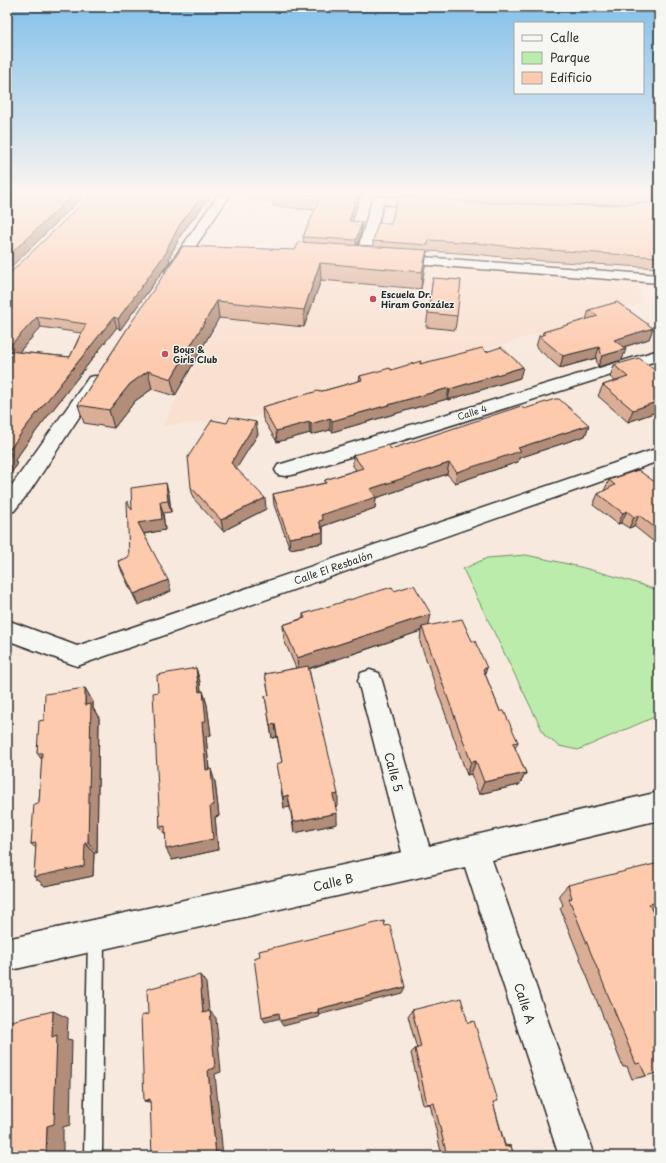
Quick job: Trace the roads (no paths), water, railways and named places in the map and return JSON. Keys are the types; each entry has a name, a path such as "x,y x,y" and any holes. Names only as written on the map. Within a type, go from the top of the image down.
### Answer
{"street":[{"path":"161,286 193,249"},
{"path":"363,256 365,249"},
{"path":"347,255 658,282"},
{"name":"Calle 4","path":"285,470 659,355"},
{"path":"7,506 23,486 103,370"},
{"name":"Calle El Resbalón","path":"7,630 77,656 353,568 655,460"},
{"name":"Calle 5","path":"370,681 419,862"},
{"name":"Calle B","path":"7,955 474,850 659,806"},
{"name":"Calle A","path":"474,850 577,1156"}],"lane":[{"path":"93,1156 96,935"}],"place":[{"name":"Escuela Dr. Hiram González","path":"373,299"},
{"name":"Boys & Girls Club","path":"165,354"}]}
